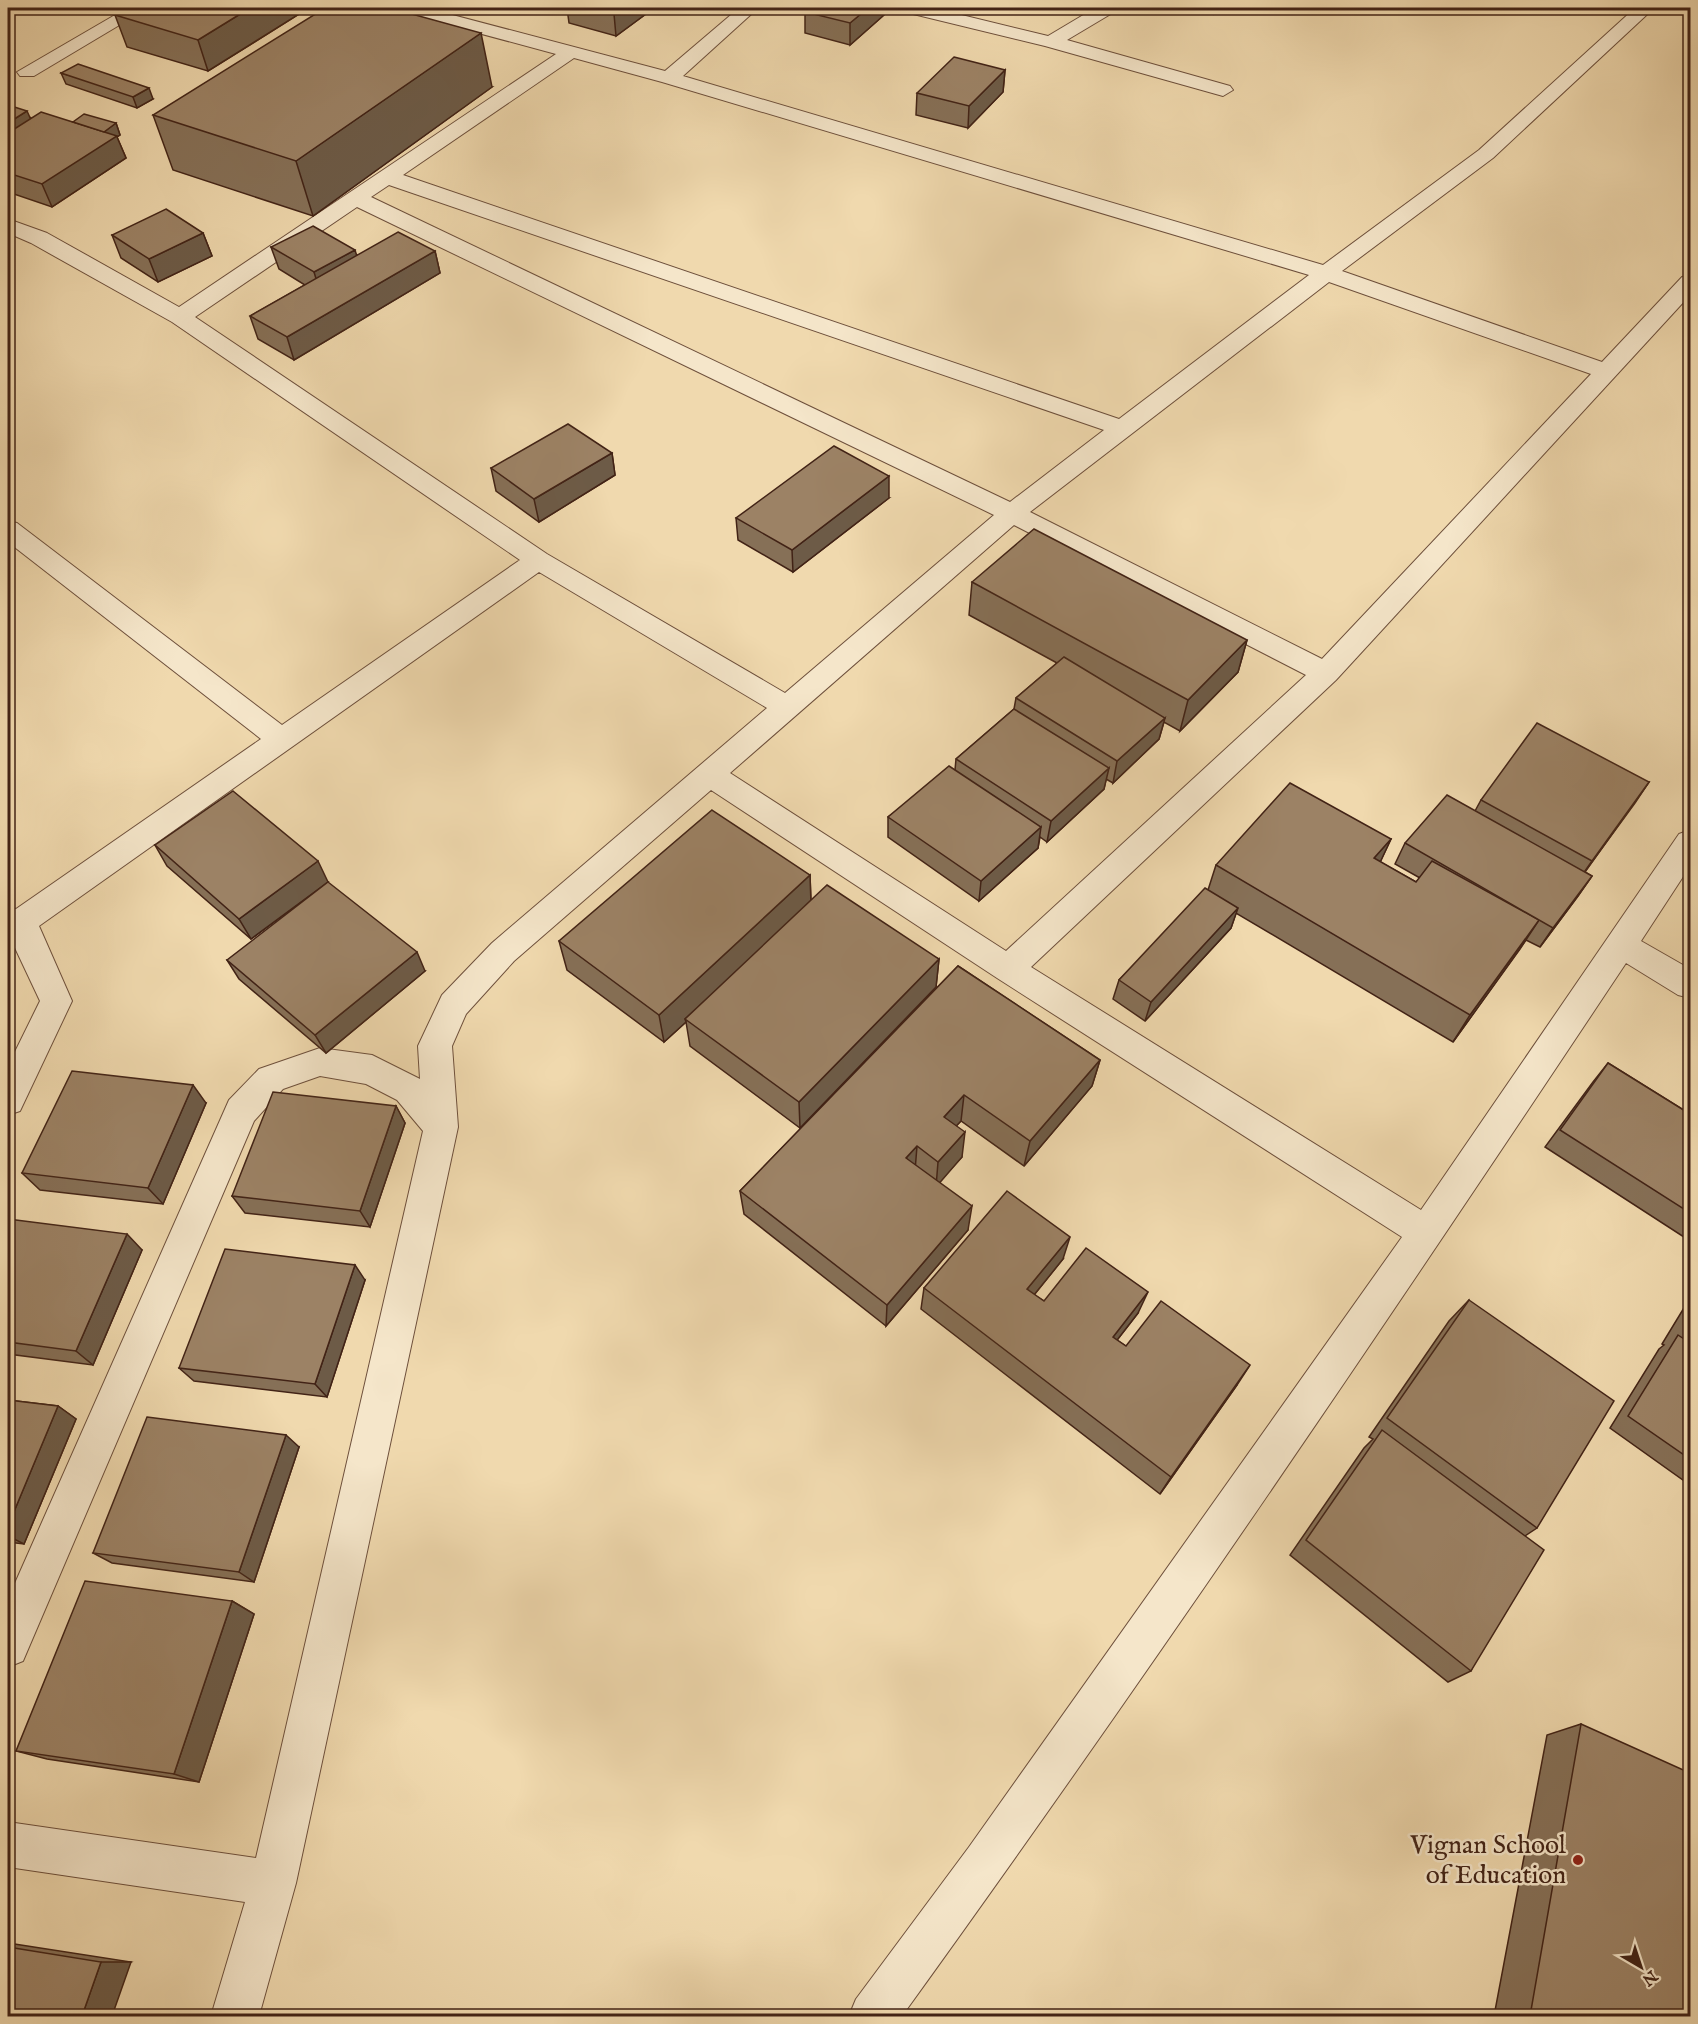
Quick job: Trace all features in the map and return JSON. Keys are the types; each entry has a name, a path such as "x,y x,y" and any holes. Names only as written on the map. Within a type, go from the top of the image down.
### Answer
{"street":[{"path":"27,72 139,8"},
{"path":"407,8 669,78 1326,273 1609,372"},
{"path":"669,78 749,8"},
{"path":"912,8 1051,42 1223,90"},
{"path":"1051,42 1107,8"},
{"path":"235,2016 273,1883 441,1127 435,1046 454,1005 503,952 785,706 1012,513 1486,154 1645,8"},
{"path":"180,317 571,52"},
{"path":"387,177 1124,429"},
{"path":"356,198 1012,513 1326,673"},
{"path":"8,225 39,238 180,317 538,560 785,706"},
{"path":"1008,969 1326,673 1609,372 1690,282"},
{"path":"8,529 282,740"},
{"path":"8,1100 56,1001 14,921 282,740 538,560"},
{"path":"709,774 1008,969 1426,1233"},
{"path":"873,2016 985,1863 1426,1233 1623,946 1690,842"},
{"path":"1623,946 1690,985"},
{"path":"8,1646 241,1111 271,1079 320,1062 372,1070 409,1090 441,1127"},
{"path":"8,1845 273,1883"}],"building":[{"path":"128,8 250,8 198,40 115,15"},
{"path":"325,8 390,8 481,33 296,161 153,115"},
{"path":"588,8 623,8 614,14"},
{"path":"810,8 868,8 850,23 805,12"},
{"path":"954,57 1005,70 969,106 917,93"},
{"path":"78,64 149,88 133,97 61,73"},
{"path":"8,105 27,111 8,123"},
{"path":"41,112 117,136 42,184 8,173 8,133"},
{"path":"84,114 116,123 104,132 73,122"},
{"path":"166,209 203,233 149,259 112,235"},
{"path":"313,226 355,250 314,272 271,247"},
{"path":"398,232 435,251 287,337 250,316"},
{"path":"568,424 612,453 534,499 491,468"},
{"path":"834,446 889,476 792,550 736,518"},
{"path":"1034,529 1247,640 1188,700 972,582"},
{"path":"1064,657 1165,718 1117,761 1016,698"},
{"path":"1014,709 1109,768 1051,821 956,759"},
{"path":"1537,723 1649,782 1592,861 1481,800"},
{"path":"949,766 1041,827 981,881 888,817"},
{"path":"1290,783 1391,839 1374,858 1416,882 1432,861 1539,920 1470,1015 1216,865"},
{"path":"233,791 318,861 239,919 155,845"},
{"path":"1447,795 1592,876 1553,928 1405,843"},
{"path":"712,810 810,875 659,1015 559,941"},
{"path":"328,882 417,952 315,1035 227,960"},
{"path":"827,885 939,959 799,1102 685,1019"},
{"path":"1205,888 1238,908 1151,1002 1119,980"},
{"path":"958,966 1100,1060 1030,1141 964,1095 944,1117 965,1132 938,1162 917,1146 906,1158 972,1206 887,1305 740,1191"},
{"path":"1608,1063 1690,1114 1690,1213 1560,1130"},
{"path":"72,1071 193,1085 148,1188 22,1173"},
{"path":"273,1092 396,1106 360,1211 232,1196"},
{"path":"1007,1191 1070,1237 1027,1289 1044,1301 1086,1248 1148,1292 1113,1337 1126,1346 1161,1301 1250,1365 1171,1477 924,1288"},
{"path":"8,1219 127,1234 76,1351 8,1342"},
{"path":"225,1249 355,1265 315,1384 179,1368"},
{"path":"1469,1300 1614,1401 1537,1528 1387,1418"},
{"path":"1678,1335 1690,1343 1690,1459 1628,1416"},
{"path":"8,1400 58,1406 8,1526"},
{"path":"147,1417 286,1435 239,1572 93,1553"},
{"path":"1382,1430 1544,1550 1471,1671 1306,1540"},
{"path":"85,1581 232,1601 174,1774 16,1751"},
{"path":"1581,1724 1690,1773 1690,2016 1530,2016"},
{"path":"8,1947 101,1962 82,2016 8,2016"}],"place":[{"name":"Vignan School of Education","path":"1578,1860"}]}
